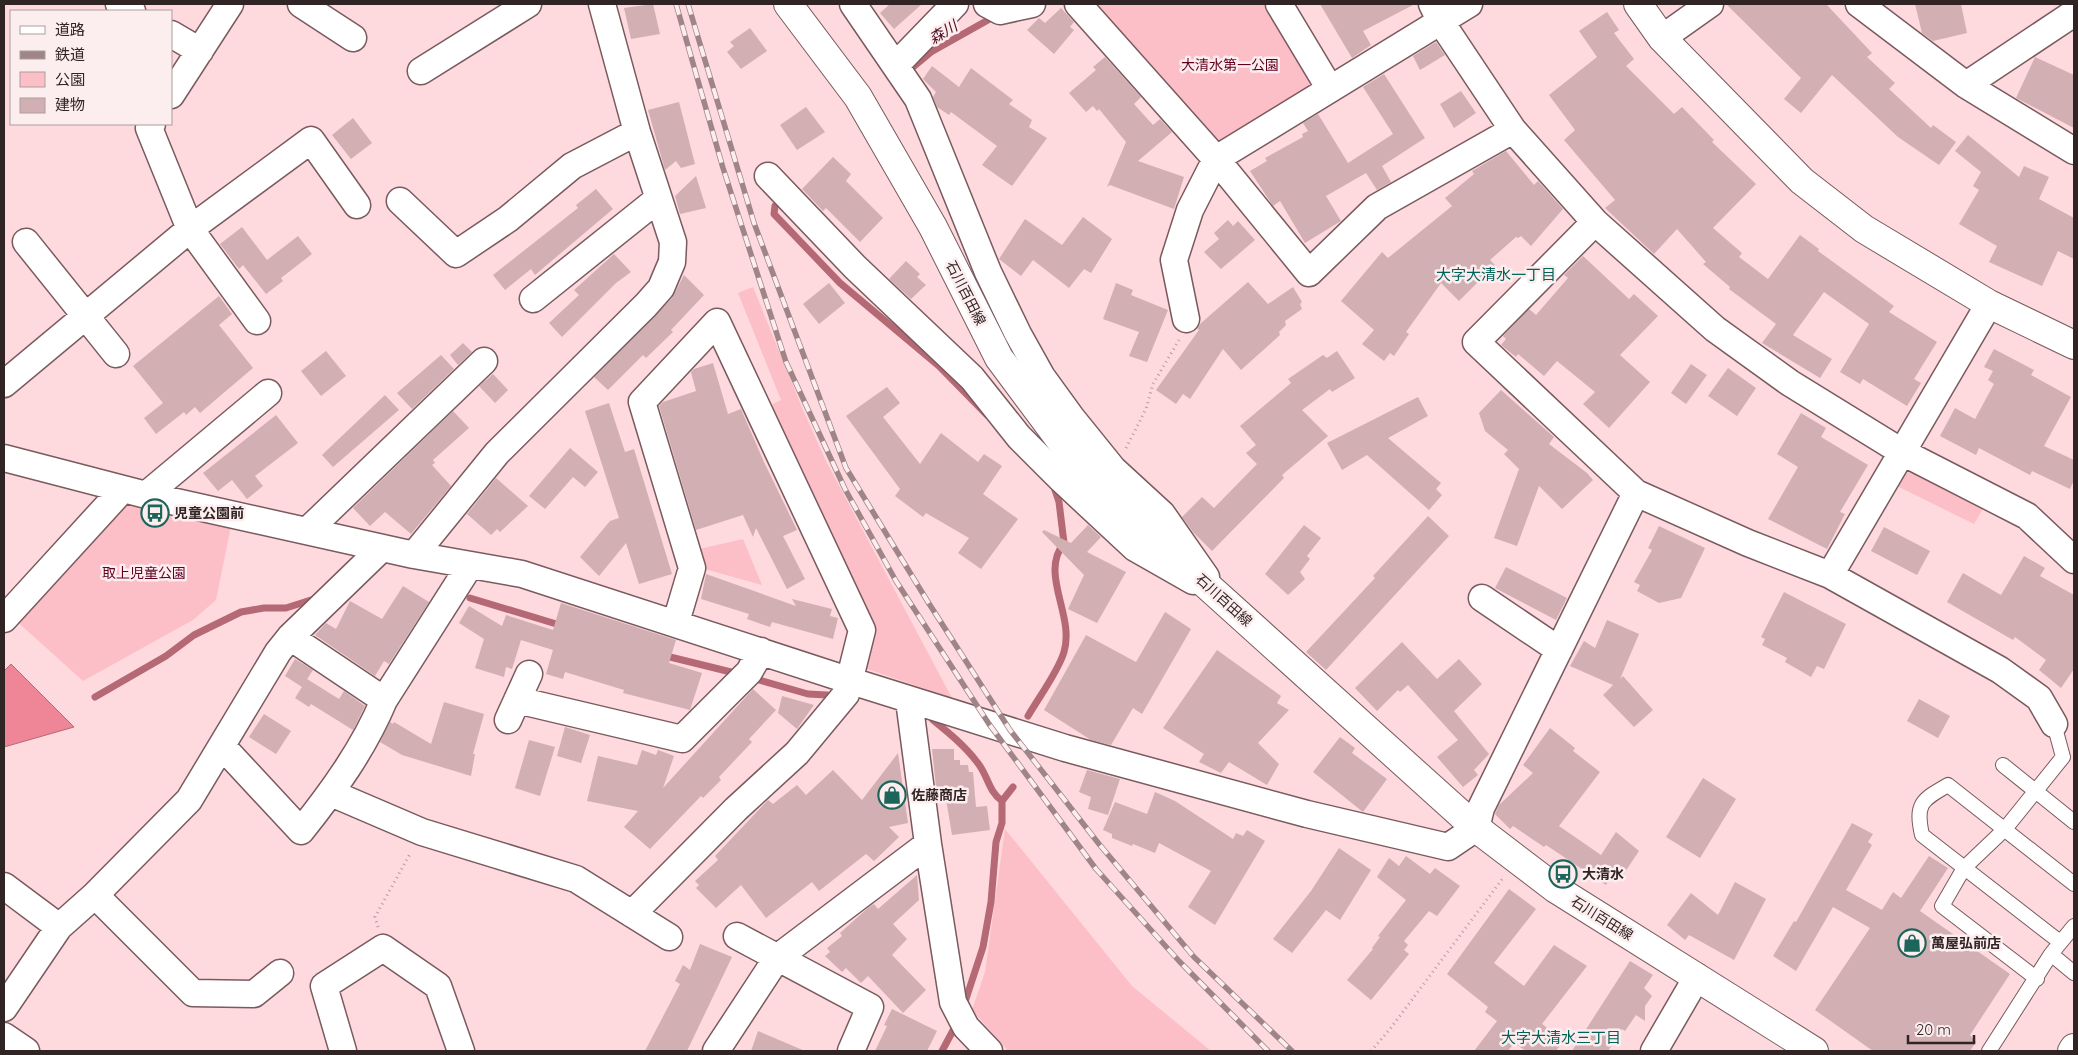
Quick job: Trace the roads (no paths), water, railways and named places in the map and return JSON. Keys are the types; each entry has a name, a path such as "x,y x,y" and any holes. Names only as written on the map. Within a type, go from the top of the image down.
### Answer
{"main road":[{"name":"石川百田線","path":"788,4 858,97 933,227 999,358 1089,479 1476,828 1556,889 1814,1051"},
{"path":"1638,4 1662,38 1802,181 1864,229 1989,304 2074,345"}],"street":[{"path":"119,4 130,10"},
{"path":"172,93 230,4"},
{"path":"301,4 353,38"},
{"path":"420,71 528,4"},
{"path":"414,555 497,453 661,288 672,262 673,242 637,132 602,4"},
{"path":"854,4 918,99 988,272 1018,334 1042,377 1071,417 1113,468 1162,514 1219,596"},
{"path":"896,65 955,4"},
{"path":"987,4 1000,11 1032,4"},
{"path":"1078,4 1216,159 1309,273 1377,207 1513,130"},
{"path":"1279,4 1330,89"},
{"path":"1186,320 1174,260 1190,210 1216,159 1330,89 1436,13 1469,4"},
{"path":"1662,38 1710,4"},
{"path":"1859,4 1966,85 2074,151"},
{"path":"1436,13 1513,130 1595,222 1651,274 1715,329 1790,383 1902,452 2027,516 2074,560"},
{"path":"1966,85 2074,13"},
{"path":"172,35 200,51"},
{"path":"151,125 149,128 190,229 257,321"},
{"path":"400,201 456,254 508,219 572,166 637,132"},
{"path":"4,384 190,229 311,140 357,205"},
{"path":"768,176 855,267 972,378 1019,437 1134,548 1219,596"},
{"path":"533,299 658,198"},
{"path":"1595,222 1476,342 1636,493 1748,543 1830,575 2000,670 2039,698 2054,724"},
{"path":"26,242 116,354"},
{"path":"1830,575 1989,304"},
{"path":"632,914 736,809 798,753 846,694 851,681 862,630 717,322 642,402 692,568 676,622"},
{"path":"307,531 484,361"},
{"path":"4,618 134,492 268,392"},
{"path":"4,458 134,492 382,548 522,574 676,622 751,667 851,681 1065,748 1381,832 1448,847 1476,828 1482,808 1636,493"},
{"path":"4,1008 58,927 95,896 189,800 278,652 290,637 382,548"},
{"path":"222,746 301,831 331,793 375,721 384,700 470,565"},
{"path":"1482,598 1559,650"},
{"path":"290,637 384,700"},
{"path":"529,674 512,710 682,739 751,667"},
{"path":"909,700 928,844 953,1002 966,1027 989,1051"},
{"path":"331,793 422,832 576,879 669,937"},
{"path":"716,1051 776,958 928,844"},
{"path":"4,886 58,927"},
{"path":"95,896 194,993 254,994 280,973"},
{"path":"737,936 870,1008 851,1051"},
{"path":"343,1051 324,986 383,948 438,986 462,1051"},
{"path":"1654,1051 1697,977"},
{"path":"4,1036 26,1051"}],"lane":[{"path":"2037,979 1942,906 1964,868 2005,829 2063,758 2054,724"},
{"path":"2003,764 2074,822"},
{"path":"2060,942 1922,835 1918,815 1926,798 1948,784 2074,884"},
{"path":"1989,1051 2037,979 2051,954 2073,929"},
{"path":"2051,954 2074,973"}],"waterway":[{"name":"森川","path":"913,67 931,52 988,20"},
{"path":"775,206 774,214 840,283 939,366 987,415"},
{"path":"1028,716 1061,660 1066,638 1055,568 1057,555 1064,543 1059,502 1053,484"},
{"path":"470,598 563,626"},
{"path":"95,697 166,656 194,635 241,612 264,608 286,608 314,599"},
{"path":"662,655 739,674"},
{"path":"752,678 808,694 827,695"},
{"path":"933,720 972,756 981,767 994,793 1002,801"},
{"path":"963,1008 983,947 991,902 996,842 1002,823 1002,801 1013,787"},
{"path":"942,1051 957,1023"}],"railway":[{"path":"676,4 723,168 786,362 845,489 896,581 989,724 1096,869 1179,961 1268,1051"},
{"path":"688,4 754,223 846,468 928,602 1010,730 1099,844 1194,957 1292,1051"}],"place":[{"name":"児童公園前","path":"155,513"},
{"name":"佐藤商店","path":"892,795"},
{"name":"大清水","path":"1563,874"},
{"name":"萬屋弘前店","path":"1912,943"}],"district":[{"name":"大字大清水一丁目","path":"1496,274"},
{"name":"大字大清水三丁目","path":"1561,1037"}],"park label":[{"name":"大清水第一公園","path":"1230,65"},
{"name":"取上児童公園","path":"144,573"}]}
